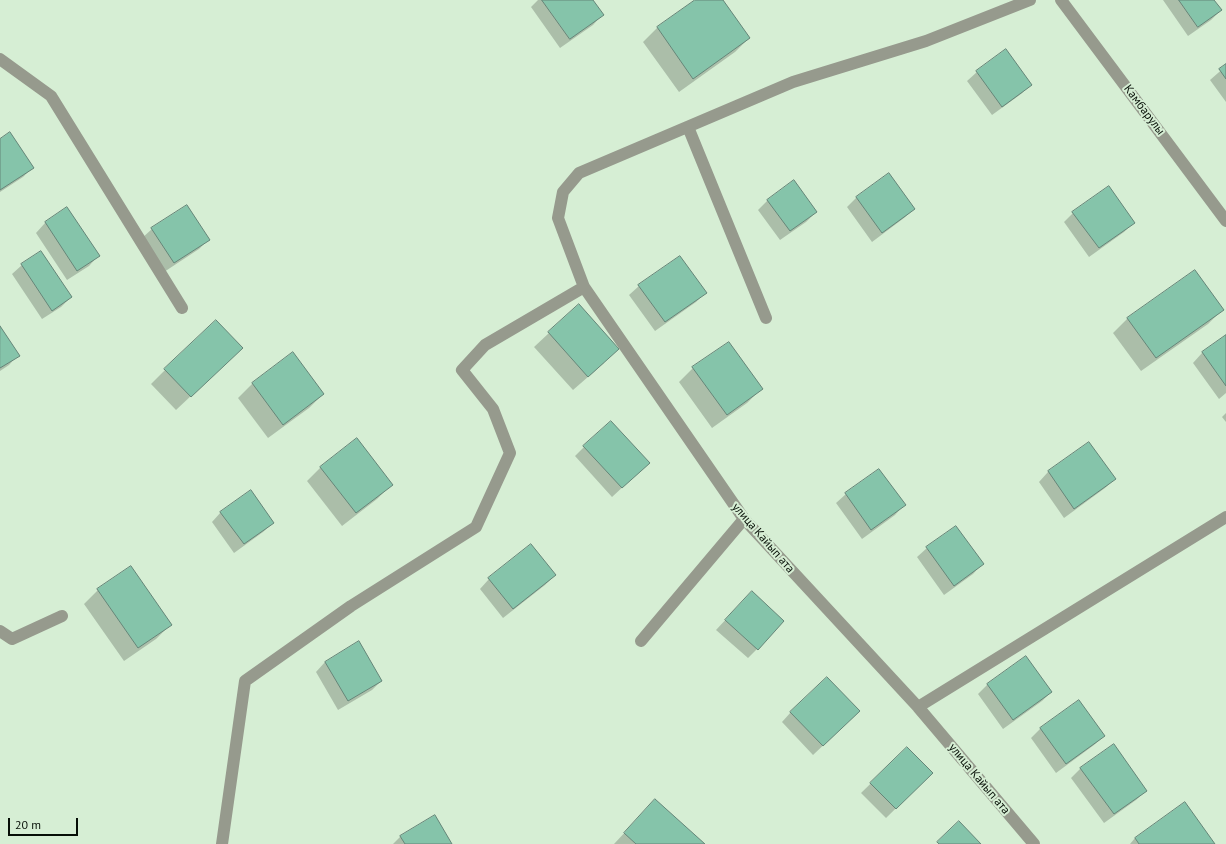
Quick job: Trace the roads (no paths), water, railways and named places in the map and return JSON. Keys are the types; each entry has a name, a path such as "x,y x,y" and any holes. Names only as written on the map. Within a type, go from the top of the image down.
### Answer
{"street":[{"path":"766,318 688,127 793,82 926,41 1030,0"},
{"name":"Камбарулы","path":"1061,0 1226,221"},
{"path":"0,59 51,96 182,308"},
{"name":"улица Кайып ата","path":"688,127 579,173 563,192 558,218 584,287 744,519 918,707 1034,844"},
{"path":"222,844 246,681 351,606 476,527 510,452 493,409 462,370 485,345 584,287"},
{"path":"918,707 1226,517"},
{"path":"641,640 744,519"},
{"path":"0,631 12,639 62,616"}]}
